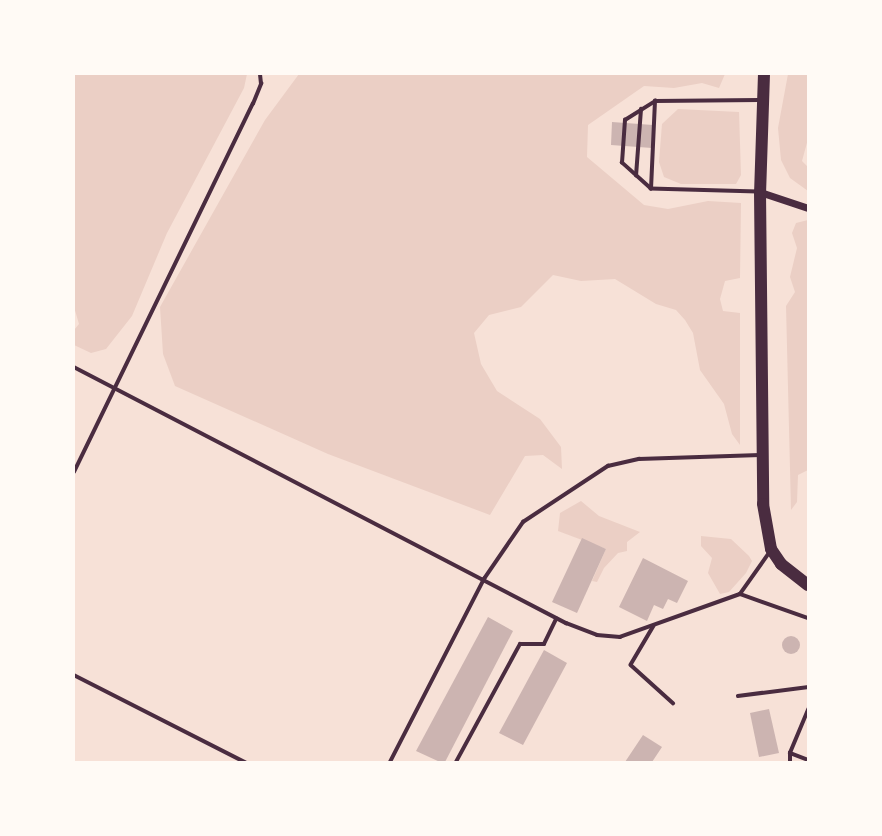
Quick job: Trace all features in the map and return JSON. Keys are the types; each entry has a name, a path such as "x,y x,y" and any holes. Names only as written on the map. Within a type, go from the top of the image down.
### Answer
{"main road":[{"path":"764,74 761,100 760,192 763,503 771,549 781,564 808,585"}],"street":[{"path":"760,192 808,208"}],"lane":[{"path":"74,471 253,104 261,84 260,74"},
{"path":"760,192 651,189 622,163 625,120 655,101 761,100"},
{"path":"651,189 655,101"},
{"path":"636,176 641,109"},
{"path":"74,366 557,618 597,635 620,636 740,594 771,549"},
{"path":"390,762 484,579 523,522 608,466 639,459 763,455"},
{"path":"740,594 808,618"},
{"path":"456,762 520,644 544,644 557,618"},
{"path":"654,626 631,665 673,703"},
{"path":"74,675 245,762"},
{"path":"738,696 808,687"},
{"path":"790,762 790,753 808,710"},
{"path":"790,753 808,760"}],"shaded area":[{"path":"74,74 247,74 244,88 167,233 132,316 106,349 91,353 74,345 74,330 79,324 74,307"},
{"path":"299,74 725,74 719,88 702,83 674,88 644,86 588,125 587,157 644,205 668,209 708,201 741,203 740,278 725,281 720,299 723,311 740,313 740,445 732,434 724,404 700,370 693,333 685,320 676,310 656,304 615,279 581,281 553,275 521,307 489,315 474,333 481,364 497,391 540,419 561,447 562,469 543,455 525,456 490,515 328,454 175,386 163,354 160,307 265,120"},
{"path":"788,74 808,74 808,139 802,161 808,167 808,191 790,178 781,160 778,128"},
{"path":"678,109 739,112 741,175 736,184 681,184 664,177 659,162 662,124"},
{"path":"808,220 808,470 798,475 797,502 791,510 786,306 795,292 790,277 797,248 792,233 796,223"},
{"path":"581,501 599,516 640,532 627,542 627,551 618,553 604,568 597,582 592,581 606,549 558,531 560,513"},
{"path":"701,536 731,539 752,561 746,573 729,592 720,594 708,573 712,558 701,546"}],"building":[{"path":"612,122 653,125 652,148 611,145"},
{"path":"582,538 606,549 577,613 552,602"},
{"path":"643,558 688,581 677,603 668,599 663,609 654,605 647,621 619,607"},
{"path":"488,617 513,631 445,762 440,762 416,751"},
{"path":"791,636 799,641 800,645 795,653 791,654 783,649 782,645 787,637"},
{"path":"544,650 567,663 523,745 499,733"},
{"path":"769,709 779,753 759,757 750,713"},
{"path":"643,735 662,747 652,762 625,762"}]}
